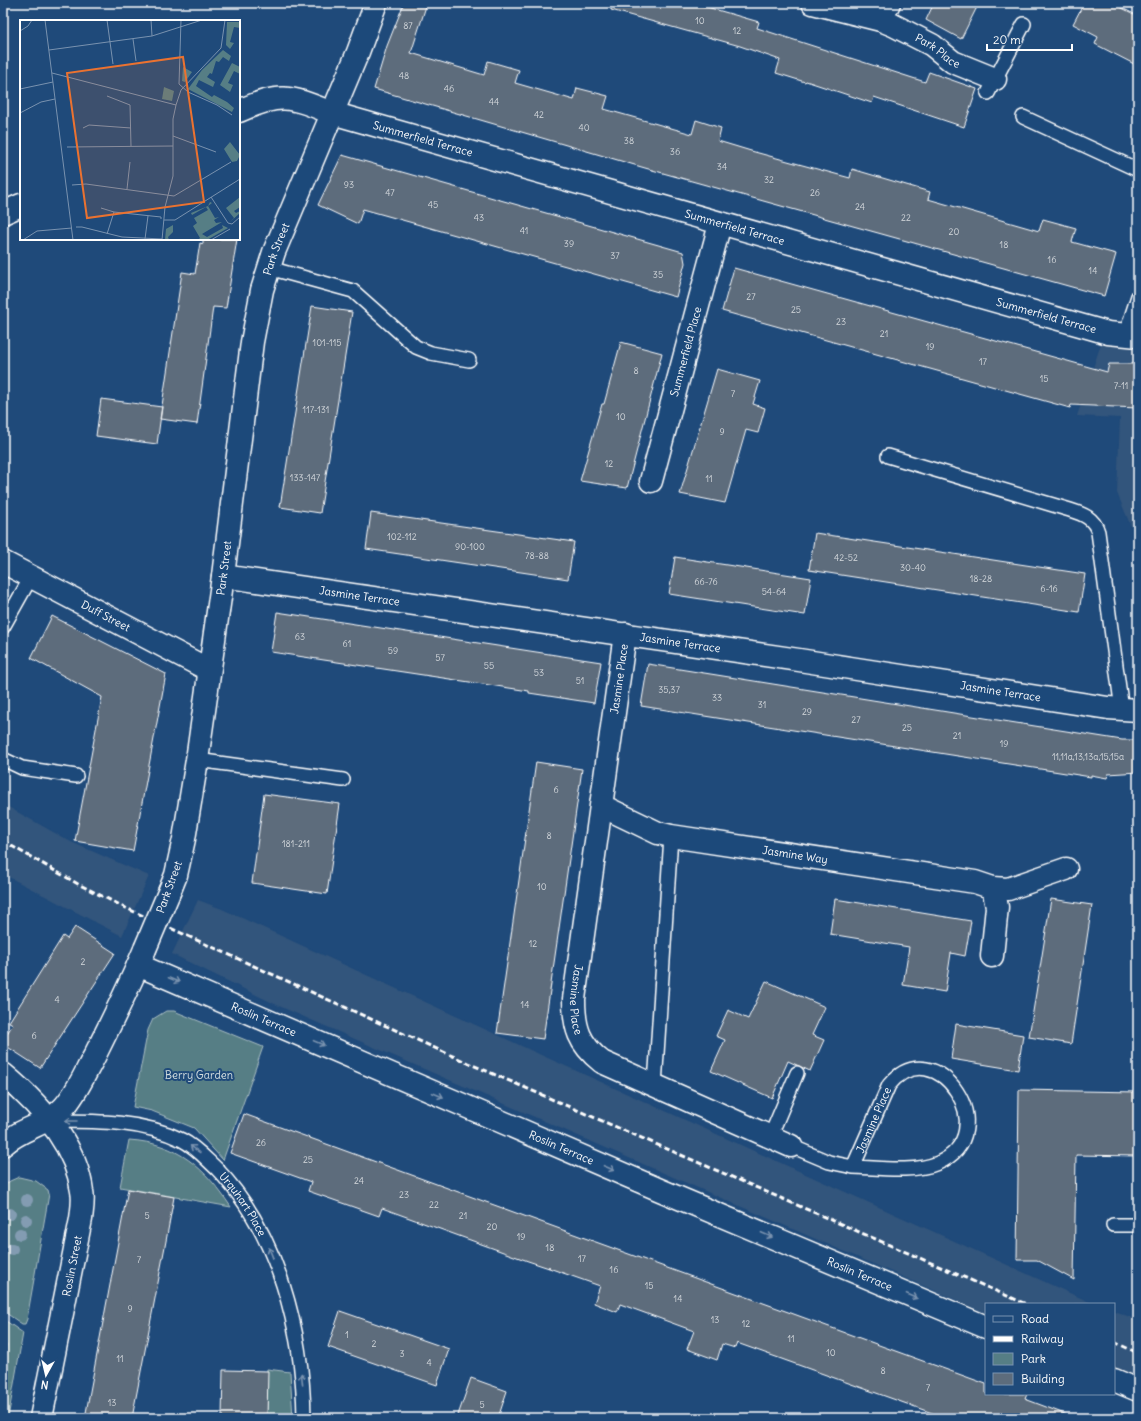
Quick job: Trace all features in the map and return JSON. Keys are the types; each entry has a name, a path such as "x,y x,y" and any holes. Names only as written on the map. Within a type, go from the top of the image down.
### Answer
{"street":[{"name":"Park Street","path":"48,1121 65,1106 78,1088 142,957 176,875 184,839 197,760 223,576 252,342 262,290 268,268 280,236 358,52 376,3"},
{"name":"Park Place","path":"813,3 885,12 932,45 953,62 991,86"},
{"name":"Summerfield Terrace","path":"240,111 264,100 282,97 300,100 332,113 720,224 1093,329 1132,336"},
{"path":"3,213 20,205"},
{"name":"Summerfield Place","path":"652,481 720,224"},
{"name":"Duff Street","path":"3,562 209,670"},
{"name":"Jasmine Terrace","path":"223,576 625,634 1130,710"},
{"name":"Jasmine Place","path":"625,634 574,999 574,1014 577,1028 583,1043 602,1062 791,1146"},
{"name":"Jasmine Way","path":"602,806 658,833 671,836 975,882 1001,890 1013,888 1066,869"},
{"path":"992,956 997,907 993,888"},
{"name":"Roslin Terrace","path":"142,957 660,1190 985,1327"},
{"name":"Roslin Street","path":"3,1074 25,1092 64,1143 76,1164 83,1192 81,1219 42,1418"},
{"path":"3,1145 11,1138 25,1130 48,1121"},
{"path":"1115,1380 1138,1390"}],"lane":[{"path":"991,86 1024,24"},
{"path":"1023,117 1138,170"},
{"path":"268,268 353,291 416,347 431,353 469,360"},
{"path":"1132,336 1138,296"},
{"path":"888,456 1076,511 1088,516 1098,532 1130,710"},
{"path":"3,627 31,577"},
{"path":"3,759 22,768 76,776"},
{"path":"197,760 343,780"},
{"path":"655,1085 671,836"},
{"name":"Jasmine Place","path":"791,1146 829,1162 853,1167 922,1167 938,1163 952,1154 962,1142 966,1127 966,1111 962,1098 955,1086 944,1077 932,1071 920,1068 907,1070 897,1076 889,1085 853,1167"},
{"path":"770,1137 797,1074"},
{"name":"Urquhart Place","path":"48,1121 99,1121 160,1132 183,1141 199,1152 225,1179 255,1219 268,1244 277,1269 300,1360 304,1418"},
{"path":"1113,1225 1138,1226"}],"shaded area":[{"path":"1105,332 1138,336 1138,543 1117,493 1120,418 1077,416"},
{"path":"3,804 71,842 149,876 122,936 3,874"},
{"path":"198,900 222,909 541,1055 1092,1303 985,1303 985,1313 279,1006 172,954"},
{"path":"1115,1311 1138,1320 1138,1380 1115,1369"}],"green space":[{"name":"Berry Garden","path":"166,1011 174,1011 263,1047 223,1160 194,1128 152,1111 133,1107 148,1030 153,1019"},
{"path":"129,1140 162,1146 189,1160 211,1180 231,1207 120,1187"},
{"path":"19,1177 36,1181 48,1190 49,1194 25,1324 22,1324 3,1311 3,1187 10,1181"},
{"path":"3,1319 23,1333 8,1418 3,1418 3,1371 7,1345 3,1342"},
{"path":"267,1369 290,1372 293,1418 267,1418"}],"building":[{"path":"404,3 427,3 411,53 484,75 488,61 519,70 515,83 574,100 577,88 608,96 604,109 692,134 696,120 721,128 718,141 850,178 852,169 930,192 928,199 1039,231 1043,219 1076,228 1072,242 1116,254 1104,296 645,168 374,89 387,46"},
{"path":"611,3 693,3 759,22 757,28 925,82 929,72 977,89 964,127 874,97 872,103 806,81 805,82 776,73 780,60 740,46 611,10"},
{"path":"934,3 979,3 961,39 926,20"},
{"path":"1084,3 1112,3 1138,16 1138,66 1095,44 1098,37 1073,24"},
{"path":"342,155 683,252 685,263 676,297 363,209 358,224 318,205"},
{"path":"203,240 237,240 226,308 213,307 197,424 160,419 182,272 195,274 200,243 203,244"},
{"path":"734,268 1107,372 1109,364 1138,364 1138,408 1071,405 1070,408 722,311"},
{"path":"312,306 352,312 320,513 280,507"},
{"path":"621,342 662,353 627,488 580,481 602,404 604,404"},
{"path":"717,369 760,381 753,404 765,408 758,433 746,430 725,503 680,494"},
{"path":"101,399 162,407 157,444 96,436"},
{"path":"371,513 574,542 568,579 366,549"},
{"path":"815,533 1085,574 1079,612 809,570"},
{"path":"675,557 811,578 805,615 669,594"},
{"path":"277,612 601,662 594,703 529,693 529,691 271,652"},
{"path":"52,616 166,674 133,851 75,841 102,697 31,658"},
{"path":"648,664 1122,740 1138,740 1138,772 1108,774 1107,778 1091,775 1091,777 641,706"},
{"path":"536,762 582,769 543,1039 497,1033"},
{"path":"264,794 340,804 327,894 252,883"},
{"path":"835,899 971,921 965,956 951,953 945,992 903,985 909,947 830,934"},
{"path":"1051,899 1092,905 1071,1044 1029,1037"},
{"path":"75,927 115,953 40,1068 3,1044 3,1040 13,1024 9,1022 63,936 67,939"},
{"path":"766,981 825,1007 812,1035 824,1040 810,1071 788,1061 772,1098 711,1071 725,1040 716,1036 728,1010 748,1019"},
{"path":"956,1024 1023,1035 1018,1070 951,1059"},
{"path":"1019,1090 1138,1092 1138,1156 1076,1155 1074,1280 1037,1260 1017,1260"},
{"path":"244,1114 985,1384 985,1395 1027,1395 1025,1399 1070,1416 1070,1418 946,1418 737,1343 735,1348 722,1344 717,1360 687,1349 694,1331 620,1304 617,1312 594,1303 600,1286 382,1208 379,1216 308,1191 311,1182 230,1153"},
{"path":"128,1189 174,1197 166,1241 132,1418 85,1418"},
{"path":"340,1311 449,1349 437,1385 328,1347"},
{"path":"223,1370 268,1371 267,1418 222,1418"},
{"path":"471,1378 507,1391 498,1418 457,1418"}],"railway":[{"path":"3,841 78,884 126,908 468,1063 1024,1303"},
{"path":"1115,1342 1138,1353"}]}
